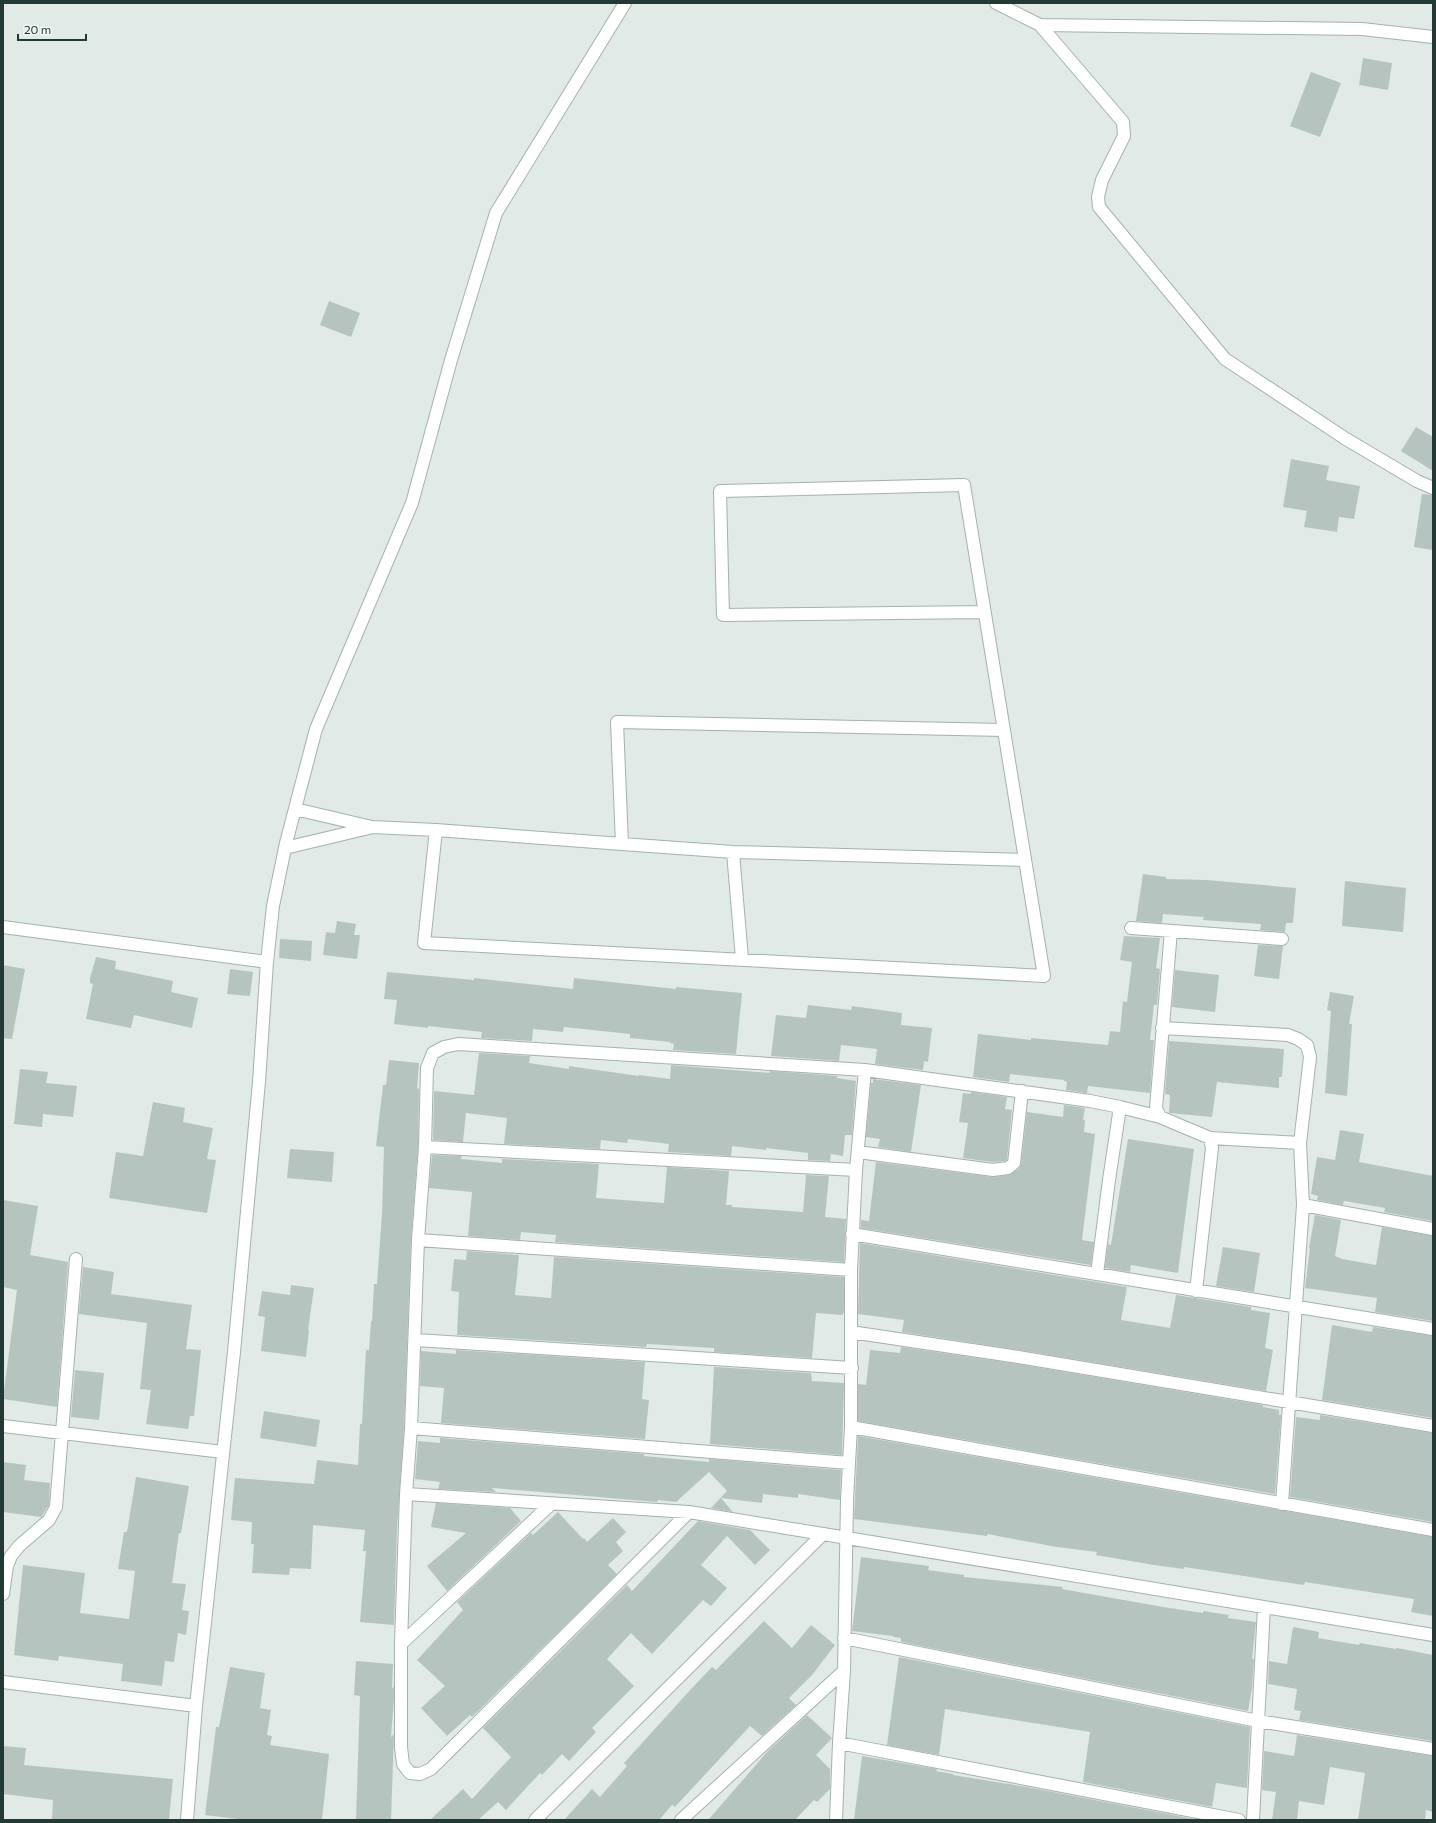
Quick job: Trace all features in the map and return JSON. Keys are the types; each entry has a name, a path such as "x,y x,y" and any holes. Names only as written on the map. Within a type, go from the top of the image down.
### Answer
{"street":[{"path":"187,1820 196,1706 223,1452 259,1082 267,962 273,906 285,848 316,729 412,504 451,360 496,213 625,3"},
{"path":"996,3 1040,25 1123,122 1124,136 1102,180 1098,197 1099,207 1225,359 1346,439 1417,481 1433,488"},
{"path":"1040,25 1362,29 1433,37"},
{"path":"436,830 424,943 1044,976 985,612 964,485 720,491 723,614 985,612"},
{"path":"622,844 617,722 1004,730"},
{"path":"295,809 372,827 436,830 734,852 1025,860"},
{"path":"285,848 372,827"},
{"path":"734,852 742,959"},
{"path":"3,928 267,962"},
{"path":"1131,928 1282,939"},
{"path":"1160,1117 1156,1108 1171,932"},
{"path":"1162,1028 1288,1034 1307,1045 1310,1057 1300,1143 1303,1205 1282,1504"},
{"path":"689,1512 431,1769 420,1774 410,1773 403,1764 401,1747 401,1644 406,1494 416,1340 418,1240 425,1147 427,1068 433,1053 444,1047 458,1044 865,1070 1090,1101 1160,1117 1210,1138 1300,1143"},
{"path":"826,1820 836,1815 844,1671 846,1538 852,1368 850,1270 856,1170 865,1070"},
{"path":"858,1152 994,1170 1008,1168 1014,1163 1022,1091"},
{"path":"1097,1274 1120,1107"},
{"path":"1196,1291 1212,1148 1210,1138"},
{"path":"425,1147 856,1170"},
{"path":"1303,1205 1433,1229"},
{"path":"852,1234 1433,1329"},
{"path":"418,1240 850,1270"},
{"path":"3,1594 7,1566 11,1556 19,1546 49,1520 56,1507 76,1259"},
{"path":"851,1332 1012,1356 1433,1426"},
{"path":"416,1340 852,1368"},
{"path":"3,1426 223,1452"},
{"path":"851,1427 1433,1530"},
{"path":"411,1428 849,1463"},
{"path":"406,1494 689,1512 1433,1635"},
{"path":"401,1644 551,1504"},
{"path":"535,1820 823,1534"},
{"path":"1253,1820 1264,1607"},
{"path":"844,1638 1258,1721 1433,1749"},
{"path":"681,1820 844,1671"},
{"path":"3,1682 196,1706"},
{"path":"839,1743 1239,1820"}],"building":[{"path":"1363,58 1392,63 1388,90 1359,85"},
{"path":"1311,72 1341,83 1320,137 1290,126"},
{"path":"329,301 360,313 351,337 320,325"},
{"path":"1416,427 1433,437 1433,471 1401,451"},
{"path":"1291,459 1329,466 1326,480 1360,486 1354,519 1339,517 1337,532 1304,527 1307,511 1283,507"},
{"path":"1422,494 1433,495 1433,550 1414,547"},
{"path":"1143,874 1166,877 1166,879 1206,880 1296,888 1293,923 1286,923 1285,932 1260,930 1261,924 1203,920 1204,917 1163,914 1162,923 1136,921"},
{"path":"1345,881 1406,888 1403,932 1342,926"},
{"path":"337,921 356,924 354,935 360,935 357,959 323,955 326,932 335,933"},
{"path":"1124,936 1160,938 1156,968 1160,969 1157,1005 1154,1005 1150,1040 1154,1040 1150,1093 1088,1086 1087,1093 1066,1090 1067,1082 1064,1080 1010,1074 1009,1082 973,1077 978,1034 1031,1040 1031,1038 1108,1045 1110,1031 1120,1032 1123,1001 1127,1002 1132,962 1120,960"},
{"path":"280,939 312,941 311,961 279,958"},
{"path":"1258,945 1283,946 1279,979 1254,976"},
{"path":"96,957 116,961 115,969 173,981 171,992 198,998 192,1028 134,1015 131,1028 86,1019 93,984 90,983 90,978"},
{"path":"3,965 25,969 12,1039 3,1038"},
{"path":"230,969 253,972 250,996 227,994"},
{"path":"1175,970 1219,975 1215,1012 1172,1007"},
{"path":"387,972 474,980 474,978 573,989 574,978 676,989 676,987 742,993 736,1054 673,1050 674,1044 670,1042 630,1038 630,1034 564,1027 563,1032 533,1029 532,1041 481,1038 482,1032 394,1024 397,1000 384,999"},
{"path":"1330,992 1354,996 1349,1024 1352,1024 1347,1096 1325,1093 1331,1011 1327,1010"},
{"path":"808,1005 851,1010 852,1006 902,1013 901,1025 932,1028 928,1062 924,1061 923,1070 875,1064 877,1049 841,1045 839,1061 771,1056 776,1015 806,1018"},
{"path":"1169,1041 1284,1049 1282,1077 1279,1077 1279,1088 1217,1082 1212,1117 1169,1113 1170,1095 1165,1094"},
{"path":"479,1053 530,1056 529,1063 569,1069 569,1066 670,1079 671,1065 770,1073 770,1071 837,1076 837,1078 856,1081 852,1135 845,1135 843,1156 831,1154 830,1161 808,1160 808,1153 732,1146 731,1156 668,1152 669,1144 628,1139 627,1143 601,1140 600,1149 504,1144 507,1118 466,1113 463,1142 433,1140 434,1091 474,1095"},
{"path":"389,1060 419,1063 417,1088 419,1089 418,1147 411,1239 404,1428 397,1528 394,1625 360,1622 366,1551 363,1551 365,1530 313,1525 311,1569 290,1568 289,1575 252,1573 254,1544 251,1544 252,1522 231,1520 235,1478 314,1484 317,1460 358,1465 366,1350 369,1350 374,1284 377,1284 382,1213 384,1147 376,1146 383,1085 386,1085"},
{"path":"20,1069 48,1072 46,1083 77,1086 73,1117 43,1114 42,1127 14,1124"},
{"path":"873,1079 921,1085 911,1152 878,1147 880,1139 866,1137 871,1083 873,1083"},
{"path":"971,1092 1007,1097 1005,1109 1012,1110 1007,1159 1005,1161 993,1162 963,1158 968,1123 959,1122 963,1093 971,1094"},
{"path":"153,1102 185,1108 183,1122 213,1128 207,1159 216,1160 207,1213 109,1198 116,1152 143,1156"},
{"path":"1064,1105 1085,1108 1083,1120 1085,1120 1084,1132 1095,1134 1082,1240 1094,1242 1091,1265 861,1228 861,1220 869,1221 876,1162 992,1177 1009,1175 1019,1169 1021,1164 1027,1112 1063,1117"},
{"path":"1340,1130 1364,1134 1359,1162 1433,1176 1433,1221 1384,1212 1385,1208 1344,1201 1343,1205 1317,1200 1318,1196 1311,1194 1317,1157 1335,1160"},
{"path":"1128,1139 1194,1149 1178,1273 1131,1265 1130,1272 1105,1268 1108,1244 1111,1245"},
{"path":"290,1149 334,1152 332,1182 287,1178"},
{"path":"432,1155 462,1156 461,1159 502,1163 502,1159 599,1164 596,1198 664,1203 667,1167 729,1171 726,1205 732,1205 732,1207 803,1212 806,1175 829,1176 825,1217 846,1219 844,1262 555,1242 556,1235 521,1232 520,1240 468,1236 472,1192 429,1188"},
{"path":"3,1200 38,1206 30,1255 68,1262 57,1407 3,1399 17,1290 3,1287"},
{"path":"1315,1215 1341,1220 1335,1256 1342,1259 1376,1265 1382,1227 1433,1236 1433,1321 1375,1312 1377,1298 1305,1288 1309,1248"},
{"path":"860,1243 1127,1287 1121,1320 1170,1328 1176,1295 1251,1307 1251,1310 1270,1313 1265,1348 1273,1350 1266,1391 902,1332 904,1320 858,1314"},
{"path":"1223,1247 1260,1253 1254,1292 1216,1286"},
{"path":"467,1251 519,1255 515,1295 551,1298 554,1257 844,1277 844,1312 842,1315 816,1313 812,1358 714,1352 714,1348 647,1344 646,1347 457,1335 459,1292 451,1291 454,1259 466,1260"},
{"path":"83,1267 114,1272 111,1294 192,1305 186,1349 201,1350 194,1416 190,1416 188,1429 146,1424 151,1390 140,1389 147,1323 79,1314"},
{"path":"291,1285 314,1288 306,1357 261,1351 265,1317 258,1316 262,1291 290,1295"},
{"path":"1332,1325 1372,1332 1373,1327 1433,1336 1433,1418 1322,1400"},
{"path":"901,1347 1011,1363 1263,1405 1263,1407 1279,1410 1279,1415 1281,1415 1275,1494 858,1421 858,1384 866,1385 870,1350 900,1353"},
{"path":"456,1350 645,1362 642,1399 649,1400 645,1439 441,1423 444,1388 420,1386 421,1351 456,1354"},
{"path":"714,1367 811,1373 812,1381 844,1383 842,1455 710,1444"},
{"path":"75,1370 104,1373 99,1420 71,1417"},
{"path":"264,1411 320,1420 316,1447 260,1438"},
{"path":"1320,1415 1433,1433 1433,1522 1290,1497 1296,1417 1320,1420"},
{"path":"858,1436 1433,1537 1433,1616 1411,1612 1414,1599 1305,1582 1304,1585 1184,1567 1184,1569 1154,1565 1096,1555 1097,1552 1057,1547 987,1534 987,1536 854,1519"},
{"path":"440,1438 644,1454 644,1456 709,1462 709,1459 841,1470 840,1500 798,1494 798,1498 763,1494 762,1503 721,1498 733,1512 711,1508 727,1491 709,1472 676,1502 658,1500 657,1502 492,1488 496,1492 438,1489 440,1482 415,1479 418,1441 440,1443"},
{"path":"3,1462 26,1465 24,1480 50,1483 49,1505 41,1517 3,1512"},
{"path":"136,1477 189,1486 181,1533 179,1533 172,1583 186,1584 182,1610 189,1611 186,1635 178,1633 174,1662 165,1661 162,1686 121,1681 123,1664 59,1656 58,1661 14,1655 23,1565 85,1573 80,1613 129,1619 135,1571 118,1569 124,1532 127,1532"},
{"path":"436,1503 510,1508 521,1521 447,1591 427,1566 466,1533 431,1527"},
{"path":"558,1512 587,1542 613,1518 626,1532 616,1542 623,1551 608,1565 617,1574 472,1717 470,1715 447,1736 421,1708 445,1686 417,1660 463,1610 457,1602 531,1533 533,1535"},
{"path":"698,1521 750,1530 770,1550 755,1565 727,1536 701,1565 727,1588 711,1606 703,1600 652,1654 631,1633 607,1659 634,1686 592,1728 596,1732 569,1761 562,1754 542,1775 540,1773 506,1810 498,1802 478,1820 430,1820 463,1789 472,1799 511,1757 483,1728 627,1585 632,1591"},
{"path":"861,1557 929,1566 928,1570 964,1575 964,1577 1063,1587 1062,1589 1163,1607 1229,1615 1228,1618 1256,1622 1252,1659 1254,1659 1252,1688 1248,1711 901,1642 901,1638 893,1636 852,1631"},
{"path":"764,1621 792,1648 811,1625 835,1645 812,1675 789,1698 796,1705 762,1736 750,1726 675,1807 672,1805 659,1820 564,1820 592,1789 600,1797 627,1766 624,1763 691,1689 712,1667 716,1670"},
{"path":"1293,1627 1319,1632 1318,1638 1359,1645 1360,1643 1397,1648 1433,1655 1433,1741 1299,1720 1301,1711 1294,1710 1297,1689 1268,1684 1269,1661 1287,1664"},
{"path":"899,1657 1250,1727 1247,1788 1216,1783 1212,1807 1083,1782 1090,1732 945,1709 939,1755 887,1745"},
{"path":"356,1661 393,1664 392,1689 394,1686 394,1698 391,1737 394,1734 391,1820 356,1820 360,1696 354,1695"},
{"path":"230,1667 265,1673 260,1708 271,1710 267,1735 272,1736 270,1745 329,1754 322,1820 245,1820 205,1815 216,1727 219,1727"},
{"path":"807,1715 832,1738 816,1755 830,1769 830,1789 817,1802 814,1800 795,1820 708,1820 768,1751"},
{"path":"1297,1735 1433,1756 1433,1812 1426,1810 1425,1820 1358,1820 1365,1773 1330,1767 1324,1805 1299,1801 1297,1820 1272,1820 1276,1792 1262,1790 1264,1751 1294,1756"},
{"path":"3,1746 26,1748 24,1765 173,1779 169,1820 52,1820 53,1800 3,1794"},
{"path":"862,1756 937,1769 936,1771 953,1775 1027,1787 1199,1820 854,1820"}]}
